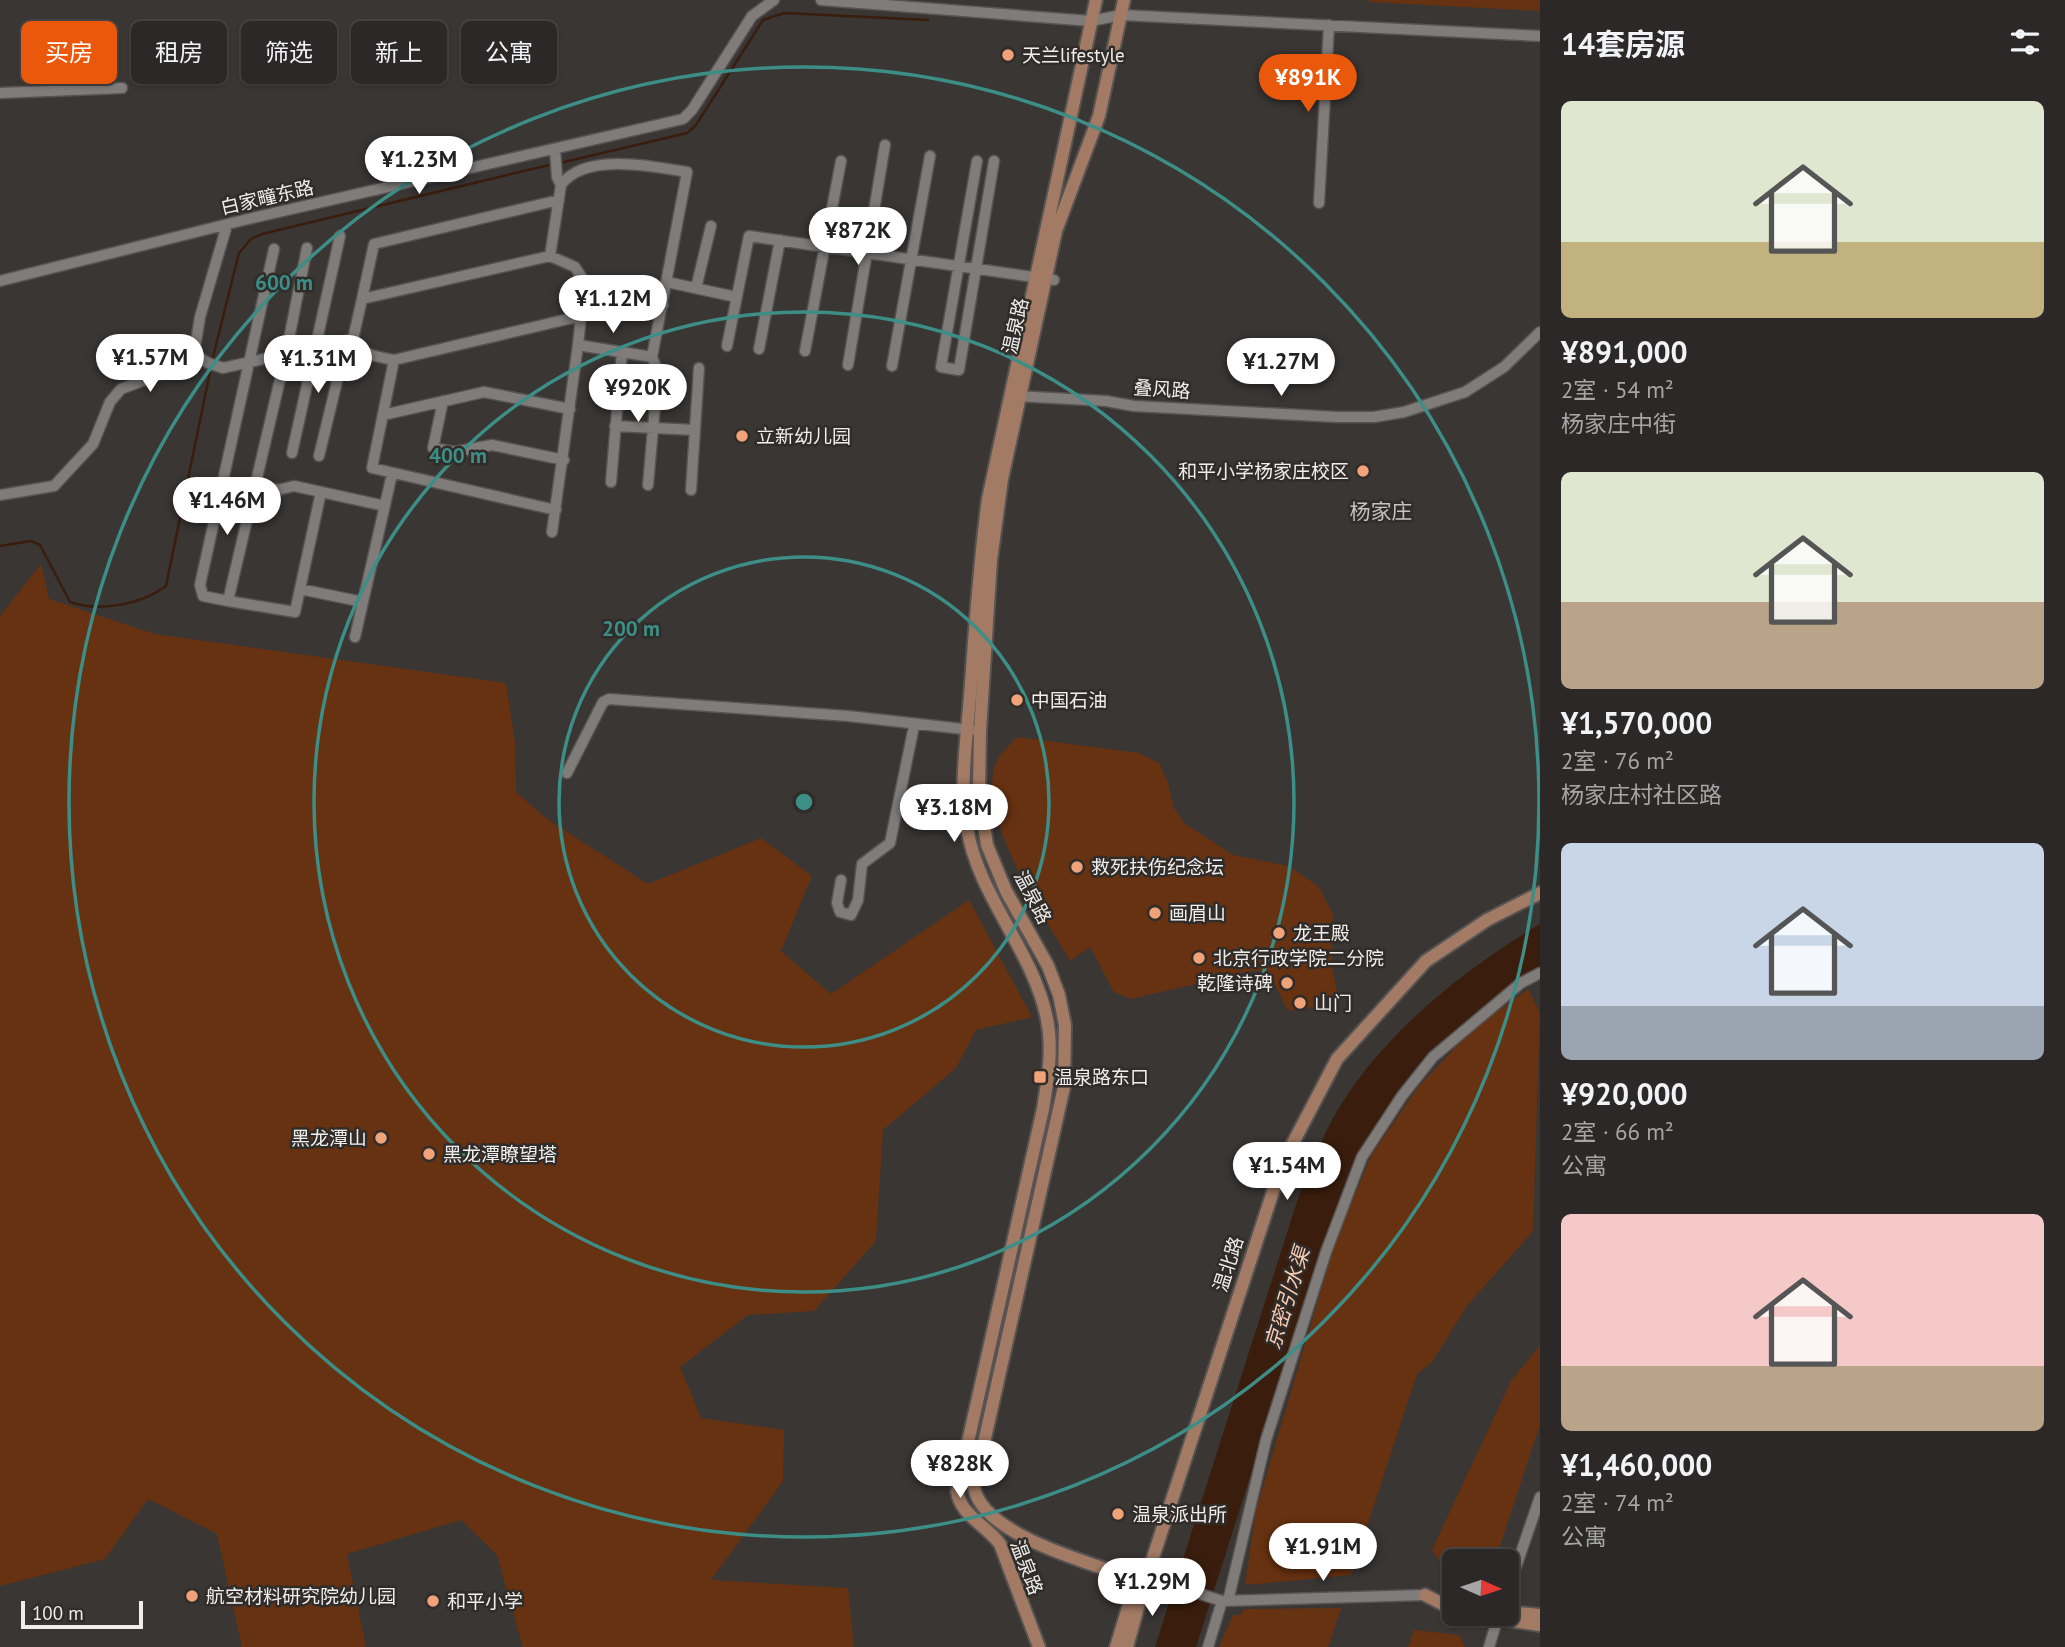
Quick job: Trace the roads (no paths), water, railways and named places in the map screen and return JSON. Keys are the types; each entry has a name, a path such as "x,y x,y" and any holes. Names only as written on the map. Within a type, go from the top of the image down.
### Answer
{"main road":[{"name":"温泉路","path":"1045,278 1096,0"},
{"name":"温泉路","path":"1040,1647 1000,1544 958,1501 960,1473 1043,1109 1050,1058 1048,1021 1038,987 975,863 964,801 991,560 1014,396 1056,231 1100,116 1124,0"},
{"name":"温泉路","path":"974,730 987,845 1006,891 1048,966 1063,1010 1066,1042 1064,1087 975,1475 975,1496 982,1509 1012,1532 1145,1582"},
{"name":"温北路","path":"1145,1582 1282,1164 1318,1093 1345,1050 1426,961 1487,920 1540,893"},
{"path":"960,1473 960,1481 964,1484 975,1475"},
{"path":"1116,1647 1135,1588 1145,1582"},
{"path":"1127,1647 1145,1582"},
{"path":"1425,1595 1442,1599"},
{"path":"1425,1595 1442,1604"},
{"path":"1519,1615 1540,1615"},
{"path":"1519,1620 1540,1625"}],"street":[{"name":"白家疃东路","path":"0,281 227,225 556,159 682,119 692,110 752,16 774,0"},
{"path":"821,0 1091,21 1121,15 1540,36"},
{"path":"1318,203 1329,26"},
{"path":"0,93 122,88"},
{"path":"848,365 885,145"},
{"path":"892,366 930,156"},
{"path":"550,256 561,185 556,159"},
{"path":"805,351 841,161"},
{"path":"977,161 942,367 959,370 994,161"},
{"path":"561,185 574,172 611,165 636,163 687,172 653,356 658,372 648,485"},
{"path":"319,456 362,299 374,244 559,200"},
{"path":"0,495 54,486 93,444 110,402 121,389 166,372 195,348 205,295 227,225"},
{"path":"696,288 711,226"},
{"path":"292,453 340,236"},
{"path":"727,346 749,236 1045,278"},
{"path":"759,349 780,240"},
{"path":"228,601 286,354 307,248"},
{"path":"274,249 200,585 203,596 295,612 321,492"},
{"path":"362,299 550,256 575,267 590,296"},
{"path":"667,282 736,297"},
{"path":"590,296 663,305"},
{"path":"552,532 564,460 581,316 590,296"},
{"path":"350,340 368,355 394,359 581,316"},
{"name":"叠风路","path":"1014,396 1106,401 1134,406 1374,417 1427,407 1465,392 1504,367 1540,332"},
{"path":"191,352 223,368 350,340"},
{"path":"578,345 653,356"},
{"path":"611,482 622,352"},
{"path":"394,359 372,468 556,510"},
{"path":"691,490 699,368"},
{"path":"383,415 484,392 570,409"},
{"path":"443,401 433,448 454,452 492,445 564,460"},
{"path":"615,426 695,430"},
{"path":"355,637 392,474"},
{"path":"256,485 278,490 294,486 385,506"},
{"path":"300,589 363,602"},
{"path":"567,773 603,702 609,699 848,716 914,726 974,730"},
{"path":"841,880 837,903 840,912 851,915 858,901 862,864 890,843 897,798 914,726"},
{"path":"1208,1647 1225,1601 1266,1440 1326,1252 1363,1157 1402,1096 1433,1057 1521,983 1540,973"},
{"path":"1519,1558 1540,1497"},
{"path":"1145,1582 1167,1583 1225,1601 1425,1595"},
{"path":"1489,1647 1497,1626"}],"water":[{"name":"京密引水渠","path":"1540,924 1540,968 1490,1002 1427,1060 1389,1107 1358,1160 1332,1219 1196,1647 1155,1647 1301,1189 1325,1134 1343,1101 1365,1071 1418,1014 1477,965"}],"waterway":[{"path":"560,163 687,133 696,125 763,20 784,13 928,20"},
{"path":"212,361 239,253 251,239 262,234 553,164"},
{"path":"0,546 31,541 40,545 70,602 81,605 120,605 145,598 166,586 211,367"}],"place":[{"name":"天兰lifestyle","path":"1008,55"},
{"name":"立新幼儿园","path":"742,436"},
{"name":"和平小学杨家庄校区","path":"1363,471"},
{"name":"中国石油","path":"1017,700"},
{"name":"救死扶伤纪念坛","path":"1077,867"},
{"name":"画眉山","path":"1155,913"},
{"name":"龙王殿","path":"1279,933"},
{"name":"北京行政学院二分院","path":"1199,958"},
{"name":"乾隆诗碑","path":"1287,983"},
{"name":"山门","path":"1300,1003"},
{"name":"温泉路东口","path":"1040,1077"},
{"name":"黑龙潭山","path":"381,1138"},
{"name":"黑龙潭瞭望塔","path":"429,1154"},
{"name":"温泉派出所","path":"1118,1514"},
{"name":"航空材料研究院幼儿园","path":"192,1596"},
{"name":"和平小学","path":"433,1601"}],"district":[{"name":"杨家庄","path":"1381,511"}]}
